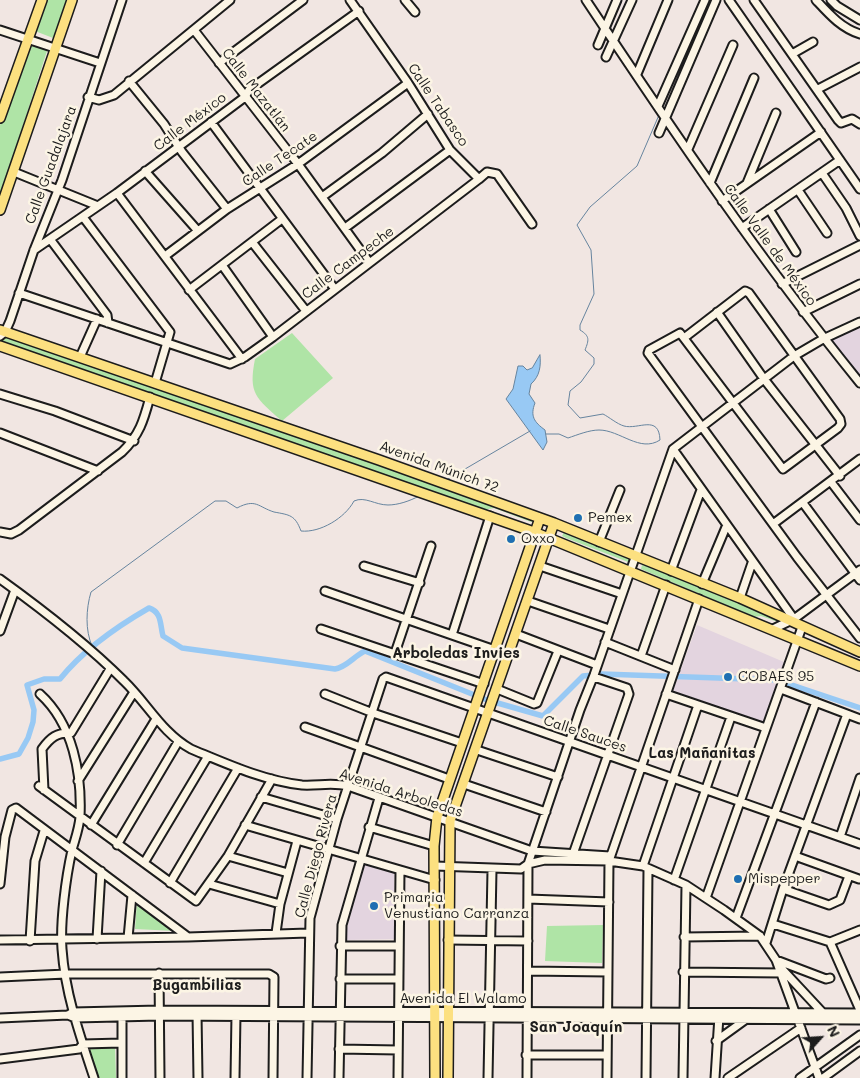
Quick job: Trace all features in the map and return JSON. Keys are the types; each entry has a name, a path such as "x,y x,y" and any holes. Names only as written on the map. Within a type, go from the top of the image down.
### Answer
{"main road":[{"path":"0,118 42,0"},
{"path":"0,210 72,0"},
{"name":"Avenida Múnich 72","path":"2,333 80,357 554,523 740,598 860,652"},
{"name":"Avenida Múnich 72","path":"0,347 150,397 534,532 773,629 846,661 859,664"},
{"path":"401,484 421,475"},
{"path":"421,475 421,492"},
{"path":"435,1078 434,846 436,817 484,684 540,518"},
{"path":"448,1078 450,821 477,750 554,523"},
{"path":"846,646 846,661"}],"street":[{"name":"Calle Guadalajara","path":"2,333 58,189 122,0"},
{"path":"88,98 107,99 230,0"},
{"path":"219,62 303,0"},
{"name":"Calle Tabasco","path":"350,0 408,83 450,150 479,179"},
{"path":"405,0 415,12"},
{"name":"Calle Valle de México","path":"586,0 722,201 823,339 860,383"},
{"path":"598,45 617,0"},
{"path":"606,57 632,0"},
{"path":"636,74 668,0"},
{"path":"658,106 705,0"},
{"path":"659,133 716,0"},
{"path":"729,0 860,189"},
{"path":"754,0 841,123 852,119 860,124"},
{"path":"816,0 835,20 851,31 860,34"},
{"path":"831,0 837,6 860,20"},
{"name":"Calle México","path":"34,250 117,194 179,145 245,97 250,90 359,12"},
{"path":"0,30 100,63"},
{"name":"Calle Mazatlán","path":"194,30 298,164 370,262"},
{"path":"792,54 814,42"},
{"path":"688,149 733,46"},
{"path":"818,89 860,67"},
{"path":"710,183 754,78"},
{"path":"129,81 227,209"},
{"name":"Calle Tecate","path":"165,256 227,209 298,164 408,83"},
{"path":"746,184 776,113"},
{"path":"322,197 382,153 428,114"},
{"path":"210,122 334,288"},
{"path":"722,201 821,132"},
{"path":"345,228 450,150"},
{"path":"742,228 840,160"},
{"path":"145,171 198,231"},
{"path":"14,172 98,206"},
{"path":"479,179 487,172 497,174 532,224"},
{"path":"822,173 846,208 860,236"},
{"name":"Calle Campeche","path":"168,342 230,364 242,359 479,179"},
{"path":"798,190 827,233"},
{"path":"117,194 242,359"},
{"path":"769,210 796,252"},
{"path":"83,217 170,332 155,383"},
{"path":"189,290 282,219"},
{"path":"50,240 107,315 108,323"},
{"path":"252,242 306,311"},
{"path":"782,284 860,245"},
{"path":"222,264 273,337"},
{"path":"803,312 860,284"},
{"path":"682,335 783,469 838,428 841,424 840,419 749,293 745,291 682,335 649,350 648,353 702,427 860,638"},
{"path":"19,293 168,342"},
{"path":"717,312 764,379 815,447 840,476"},
{"path":"80,357 97,320"},
{"path":"527,1078 528,864 569,742 673,449 794,356 823,339 860,322"},
{"path":"0,394 81,420 134,441"},
{"path":"3,533 19,530 33,521 134,441 144,420 150,397"},
{"path":"0,433 98,471"},
{"path":"673,449 791,620"},
{"path":"774,524 860,460"},
{"path":"831,482 860,520"},
{"path":"598,542 620,490"},
{"path":"671,571 701,490"},
{"path":"773,629 791,620 858,575 803,502"},
{"path":"452,636 490,516"},
{"path":"702,584 726,527"},
{"path":"395,653 431,546"},
{"path":"740,598 752,563"},
{"path":"364,566 420,583"},
{"path":"540,566 622,594"},
{"name":"Avenida Arboledas","path":"0,579 93,651 134,692 178,742 238,768 272,779 301,785 336,783 348,786 532,850 572,857"},
{"path":"641,656 666,585"},
{"path":"0,631 15,590"},
{"path":"325,591 495,650"},
{"path":"607,1078 610,858 699,599"},
{"path":"528,601 609,629"},
{"path":"706,898 802,627"},
{"path":"321,629 484,684"},
{"path":"516,634 558,651 629,691 572,857"},
{"path":"604,642 641,656 673,674"},
{"path":"493,702 537,703 558,651"},
{"path":"110,669 71,733 63,732 57,734 42,749 42,788 117,845 196,901 228,856 272,779"},
{"name":"Calle Sauces","path":"386,677 477,701 493,702 569,742 860,844"},
{"name":"Calle Diego Rivera","path":"307,1078 308,934 310,918 348,786 383,679 386,677"},
{"path":"782,684 816,702 860,719"},
{"path":"78,781 134,692"},
{"path":"40,694 53,707 67,733 72,747 78,781 80,817 67,877 62,940 72,1015 93,1078"},
{"path":"325,694 373,713 462,743"},
{"path":"666,694 766,728"},
{"path":"736,918 816,702"},
{"path":"646,1078 646,868 698,705"},
{"path":"766,943 783,889 847,714"},
{"path":"674,880 731,717"},
{"path":"91,825 156,719"},
{"path":"305,727 449,779"},
{"path":"117,845 178,742"},
{"path":"477,750 558,777"},
{"path":"144,863 208,756"},
{"path":"170,883 238,768"},
{"path":"840,837 860,778"},
{"path":"464,784 546,812"},
{"path":"261,797 338,819"},
{"path":"339,1078 340,946 342,925 379,798"},
{"path":"0,884 5,837 14,808 72,849 188,937"},
{"path":"245,825 360,860 435,880"},
{"path":"369,827 434,846"},
{"path":"30,940 35,861 44,831"},
{"path":"276,934 280,904 298,841"},
{"path":"228,856 288,873"},
{"path":"795,856 858,879"},
{"path":"435,866 492,870 521,869 528,864 545,860 572,857 610,858 646,868 686,885 736,918 760,936 766,943 779,967 815,1068 821,1078 860,1051"},
{"path":"398,1078 400,870"},
{"path":"488,1078 492,870"},
{"path":"97,939 101,872"},
{"path":"783,889 829,905 840,900 849,876"},
{"path":"209,884 280,904"},
{"path":"683,1078 683,972 686,885"},
{"path":"128,938 132,895"},
{"path":"528,899 609,902"},
{"path":"773,924 830,942 860,930"},
{"path":"0,940 308,934"},
{"path":"684,937 760,936"},
{"path":"448,940 528,941"},
{"path":"830,942 860,1012"},
{"path":"340,946 399,946"},
{"path":"683,972 779,967 826,979 830,978"},
{"path":"779,967 822,1012"},
{"path":"528,971 608,972"},
{"path":"159,973 160,1078"},
{"path":"0,976 159,973 272,975 273,1078"},
{"path":"340,979 399,979"},
{"name":"Avenida El Walamo","path":"0,1018 159,1013 448,1014 489,1011 527,1015"},
{"name":"Avenida El Walamo","path":"719,1016 745,1020 822,1012 860,1012"},
{"path":"716,1041 752,1013"},
{"name":"Avenida El Walamo","path":"448,1014 488,1019 527,1015 719,1016 752,1013 860,1020"},
{"path":"121,1014 122,1078"},
{"path":"198,1014 198,1078"},
{"path":"235,1078 236,1014"},
{"path":"715,1078 719,1016"},
{"path":"728,1078 801,1028"},
{"path":"800,1078 860,1035"},
{"path":"0,1059 79,1049 83,1044 122,1043"},
{"path":"340,1049 398,1050"},
{"path":"526,1055 607,1055"}],"shaded area":[{"path":"860,326 860,378 830,340"},
{"name":"COBAES 95","path":"697,625 784,662 763,723 673,691"},
{"name":"Primaria Venustiano Carranza","path":"364,864 394,872 395,939 344,940"}],"green space":[{"path":"45,0 67,0 53,38 35,31"},
{"path":"28,43 47,51 0,197 0,125"},
{"path":"0,332 533,517 535,520 531,522 494,508 483,510 0,342"},
{"path":"292,333 333,378 282,421 260,401 254,388 253,371 255,359"},
{"path":"564,532 630,558 630,560 628,562 566,538 562,536"},
{"path":"642,565 662,570 782,618 778,622 761,616 754,617 641,569"},
{"path":"137,902 175,931 135,929"},
{"path":"603,925 602,963 545,961 547,926"},
{"path":"115,1046 116,1078 98,1078 89,1047"}],"water":[{"path":"540,355 539,371 531,384 529,394 535,403 534,418 545,430 547,442 543,450 506,399 513,389 518,366 523,366 527,370 532,368"}],"waterway":[{"path":"663,106 709,0"},
{"path":"546,434 559,434 568,438 599,430 615,433 637,443 645,444 660,440 659,432 652,425 624,426 603,414 580,418 568,405 570,391 581,382 594,364 594,358 585,350 588,341 587,336 580,330 580,325 594,294 591,250 577,225 590,207 637,166 659,115"},
{"path":"448,479 530,431"},
{"path":"92,646 88,633 87,619 91,592 215,501 226,501 237,508 243,505 257,504 291,517 301,531 308,531 316,530 331,523 345,513 354,501 366,500 383,505 392,505 412,500 419,496"},
{"path":"0,759 19,754 28,738 33,722 34,710 27,685 44,679 60,679 79,658 101,639 149,608 158,616 163,636 182,648 335,669 343,666 365,651 487,700 543,716 583,676 602,674 777,680 860,708"}],"place":[{"name":"Pemex","path":"578,518"},
{"name":"Oxxo","path":"511,539"},
{"name":"COBAES 95","path":"728,677"},
{"name":"Mispepper","path":"738,879"},
{"name":"Primaria Venustiano Carranza","path":"374,906"}],"district":[{"name":"Arboledas Invies","path":"456,653"},
{"name":"Las Mañanitas","path":"702,753"},
{"name":"Bugambilias","path":"197,985"},
{"name":"San Joaquín","path":"576,1027"}]}
